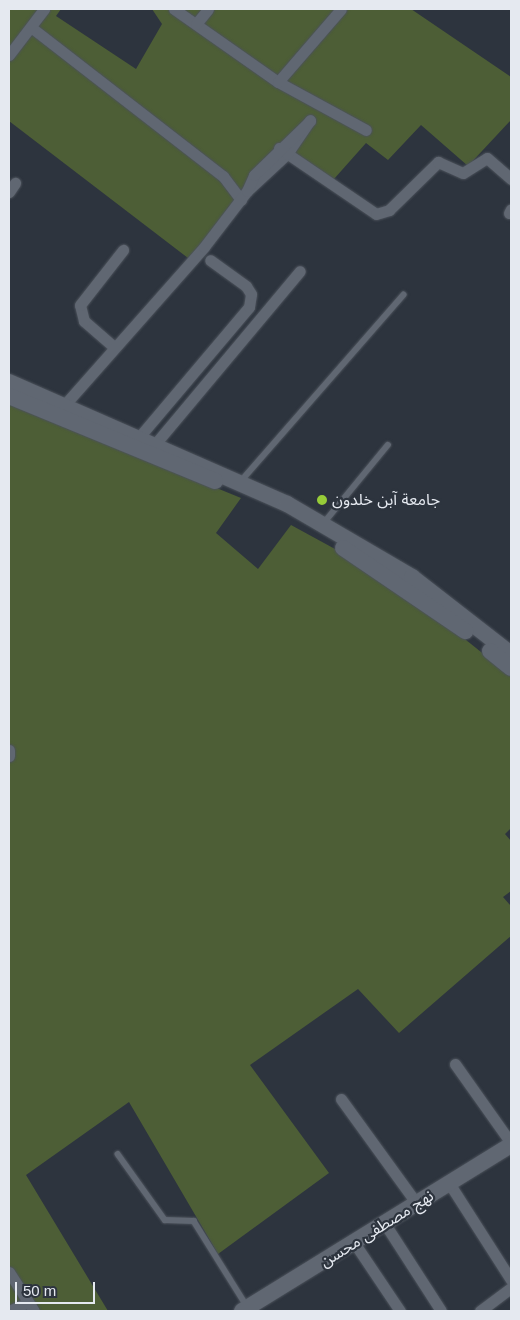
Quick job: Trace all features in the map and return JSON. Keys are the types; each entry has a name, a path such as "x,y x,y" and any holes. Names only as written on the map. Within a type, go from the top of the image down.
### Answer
{"main road":[{"path":"9,382 60,409 276,511 398,582 511,668"},
{"path":"9,396 60,409 140,436 241,481 323,524 412,577 511,654"},
{"name":"نهج مصطفى محسن","path":"245,1310 355,1244 511,1144"}],"street":[{"path":"9,55 32,28 44,9"},
{"path":"174,9 278,82 320,108 366,130"},
{"path":"196,24 208,9"},
{"path":"278,82 341,9"},
{"path":"32,28 222,176 244,196"},
{"path":"60,409 320,108"},
{"path":"283,151 376,214 389,210 438,162 463,173 487,158 511,179"},
{"path":"114,348 84,321 80,305 123,250"},
{"path":"140,436 248,307 251,294 246,286 210,260"},
{"path":"156,444 300,271"},
{"path":"9,750 9,756"},
{"path":"455,1064 511,1144"},
{"path":"341,1099 418,1204"},
{"path":"449,1183 511,1280"},
{"path":"385,1224 441,1311"},
{"path":"355,1244 400,1311"},
{"path":"9,1272 31,1306 10,1311"},
{"path":"480,1311 511,1288"}],"lane":[{"path":"241,481 403,295"},
{"path":"323,524 388,445"},
{"path":"118,1154 166,1220 194,1222 245,1310"}],"green space":[{"path":"9,9 61,9 56,16 136,69 162,24 152,9 411,9 511,77 511,120 468,166 421,125 388,160 366,143 334,179 283,159 188,258 9,121"},
{"path":"9,403 241,498 216,533 258,569 291,525 390,579 511,676 511,828 505,834 511,841 511,891 503,897 511,906 511,936 399,1033 358,989 250,1065 329,1173 218,1254 129,1102 26,1175 108,1311 9,1311"}],"place":[{"name":"جامعة آبن خلدون","path":"322,500"}]}
